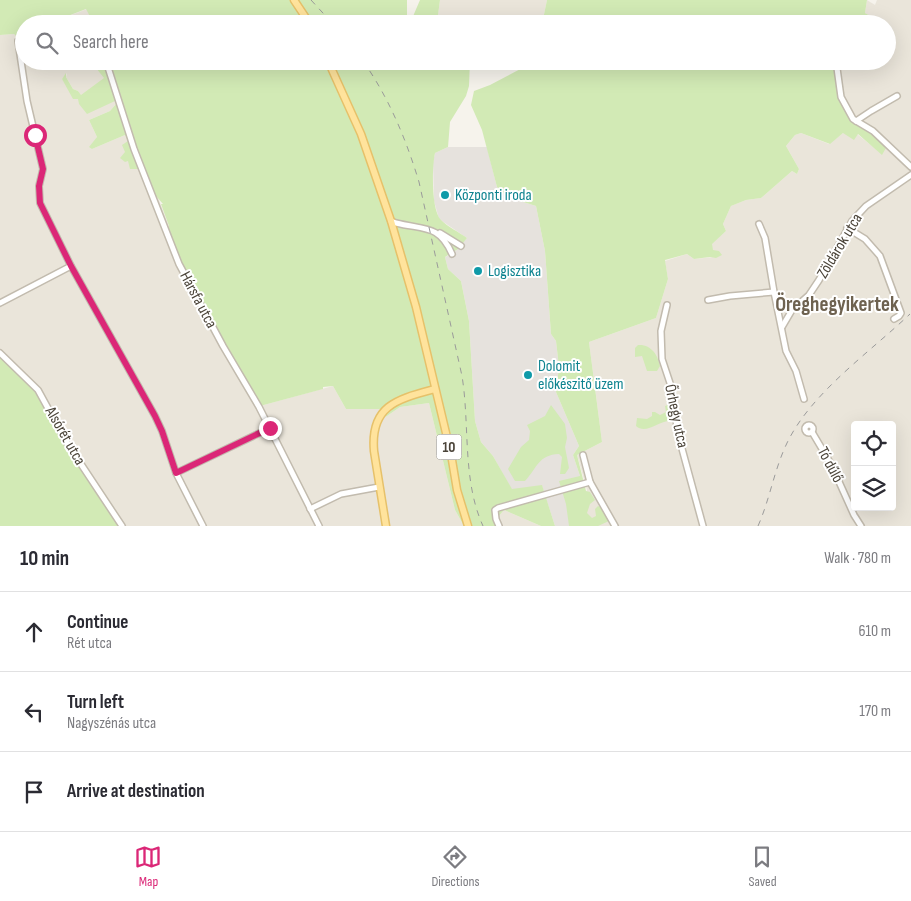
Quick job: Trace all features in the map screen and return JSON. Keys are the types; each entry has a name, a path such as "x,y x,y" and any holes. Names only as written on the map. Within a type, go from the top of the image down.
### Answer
{"main road":[{"path":"294,0 304,15"},
{"name":"10","path":"332,70 361,134 395,233 416,307 451,454 457,490 468,526"},
{"path":"386,526 373,440 376,422 380,414 391,404 435,390"}],"street":[{"path":"23,70 43,169 39,186 40,203 71,266 155,416 176,473 203,526"},
{"name":"Hársfa utca","path":"109,70 134,149 171,246 188,283 270,428 319,526"},
{"path":"837,70 841,97 847,110 856,121 873,131 911,166"},
{"path":"856,121 871,110 897,96"},
{"name":"Zöldárok utca","path":"782,327 792,310 809,295 820,280 852,221 866,206 910,176"},
{"path":"391,220 403,225 437,232 462,246"},
{"path":"759,224 765,238 786,351 796,371 804,399"},
{"path":"395,233 397,228 403,225"},
{"path":"847,228 865,239 880,256 901,313 894,320"},
{"path":"437,232 447,242 452,254"},
{"path":"0,303 71,266"},
{"path":"708,300 774,292"},
{"name":"Őrhegy utca","path":"667,305 661,331 662,359 671,386 678,434 703,526"},
{"name":"Alsórét utca","path":"0,353 38,390 67,443 122,526"},
{"path":"176,473 270,428"},
{"name":"Tó dűlő","path":"812,432 831,464 854,515 861,526"},
{"path":"583,455 590,482 615,526"},
{"path":"499,526 495,510 498,508 590,482"},
{"path":"310,509 341,494 379,487"}],"shaded area":[{"path":"440,0 547,0 544,15 438,15"},
{"path":"867,0 875,5 877,0 911,0 911,526 575,526 587,490 577,455 602,442 589,342 656,318 668,279 665,261 687,254 694,259 714,257 711,244 726,231 723,224 731,206 746,200 761,198 792,171 797,174 799,169 786,146 795,135 801,133 829,144 843,133 857,134 882,154 852,120 839,97 838,70 896,70 896,15 868,15 865,13"},
{"path":"87,9 90,15 71,15"},
{"path":"0,35 15,35 15,70 98,70 105,78 81,96 78,91 73,89 66,77 67,73 62,79 78,98 115,100 116,104 110,111 89,120 97,137 92,149 125,135 128,141 125,152 128,161 143,169 159,200 198,289 260,406 333,386 346,409 387,409 387,416 400,407 429,403 455,510 464,526 118,526 33,389 0,357"},
{"path":"448,147 487,147 497,187 507,197 536,206 545,251 551,334 556,341 559,367 556,392 579,446 573,455 580,476 573,526 555,526 542,486 512,490 493,456 481,442 475,421 469,321 461,281 448,269 445,257 452,254 467,238 439,219 434,201 433,162 435,153"},
{"path":"504,510 541,526 502,526 498,517"}],"green space":[{"path":"0,0 407,0 407,15 89,15 86,9 70,15 15,15 15,35 0,35"},
{"path":"420,0 440,0 438,15 414,15"},
{"path":"547,0 867,0 865,13 868,15 544,15"},
{"path":"98,70 470,70 469,86 466,96 450,122 448,147 435,153 433,177 435,207 438,215 447,225 467,238 458,249 445,257 448,269 461,281 469,321 475,421 481,442 493,456 512,489 542,485 555,526 541,526 504,510 498,517 502,526 464,526 455,510 429,403 400,407 383,417 386,409 346,409 333,386 323,387 323,389 260,406 197,296 197,286 190,285 166,232 169,226 161,204 163,204 153,194 143,169 130,169 128,161 125,162 120,158 125,152 122,145 128,141 125,135 92,149 89,147 97,137 89,120 110,111 116,104 115,101 87,114 79,104 78,99 73,99 62,79 66,73 66,77 73,89 81,95 104,78"},
{"path":"518,70 838,70 839,97 852,120 873,132 887,146 882,155 858,134 854,140 843,133 830,144 801,133 795,135 786,146 799,169 797,174 792,171 761,198 746,200 731,206 723,224 726,231 712,244 713,250 719,251 722,255 716,258 694,259 687,254 665,260 668,279 656,318 589,342 602,442 577,455 586,491 590,492 595,500 590,504 587,513 592,518 596,516 595,509 598,506 602,508 609,521 598,526 569,526 566,504 559,481 580,476 573,455 579,446 556,392 559,367 556,341 551,334 545,251 536,206 507,197 497,187 482,130 471,105 474,91"},
{"path":"638,345 647,346 656,354 660,366 657,371 647,371 642,356 635,357 635,348"},
{"path":"0,357 33,389 118,526 0,526"},
{"path":"551,405 565,424 567,438 565,447 569,468 565,474 560,474 562,457 559,454 552,455 542,459 525,481 515,481 508,469 521,447 529,440 530,431 527,425 545,416"},
{"path":"668,405 672,411 670,421 644,429 636,426 637,418 647,419 652,416 652,412 660,415 666,412 665,406"}],"railway":[{"path":"311,0 325,15"},
{"path":"369,70 396,119 419,182 462,376 469,471 476,508 483,526"},
{"path":"758,526 783,453 798,425 811,407 842,374 910,314"}],"place":[{"name":"Központi iroda","path":"445,195"},
{"name":"Logisztika","path":"478,271"},
{"name":"Dolomit előkészitő üzem","path":"528,375"}],"district":[{"name":"Öreghegyikertek","path":"837,304"}],"route":[{"path":"35,135 43,169 39,186 40,203 71,266 155,416 176,473 270,428"}]}
